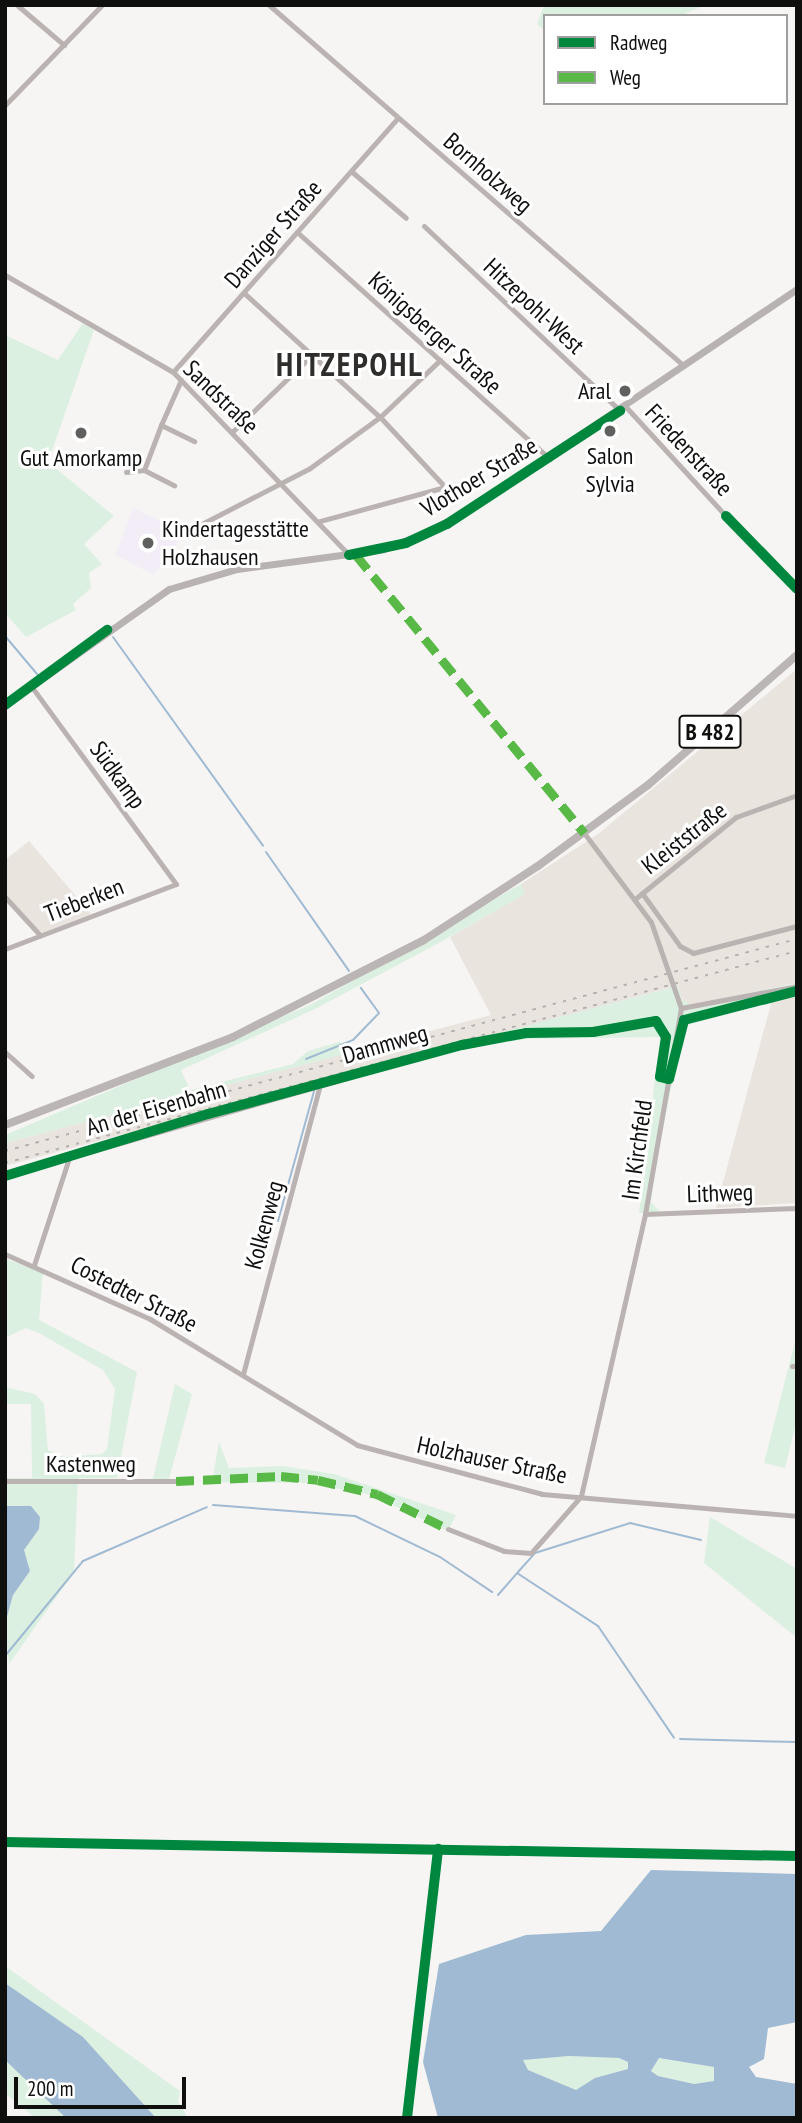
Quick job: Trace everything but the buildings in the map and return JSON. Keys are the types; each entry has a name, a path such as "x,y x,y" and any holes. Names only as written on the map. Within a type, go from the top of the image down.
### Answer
{"main road":[{"name":"B 482","path":"5,1125 147,1074 296,1007 424,940 584,833 648,785 797,655"}],"street":[{"path":"17,5 64,46"},
{"path":"5,105 102,5"},
{"name":"Bornholzweg","path":"269,5 684,367"},
{"name":"Danziger Straße","path":"173,372 398,117"},
{"path":"351,171 406,218"},
{"name":"Hitzepohl-West","path":"424,226 623,409"},
{"name":"Königsberger Straße","path":"298,232 550,459"},
{"name":"Sandstraße","path":"5,275 173,372 320,521 349,555"},
{"name":"Vlothoer Straße","path":"5,705 169,589 237,569 349,555 428,534 550,459 797,289"},
{"path":"244,293 380,417 445,487 320,521"},
{"path":"232,432 312,355"},
{"path":"188,531 284,485 380,417 440,360"},
{"path":"144,470 181,380"},
{"name":"Friedenstraße","path":"623,409 726,516"},
{"path":"161,425 194,441"},
{"path":"126,472 144,470 174,485"},
{"name":"Südkamp","path":"32,687 176,884"},
{"name":"Kleiststraße","path":"635,899 736,817 797,795"},
{"name":"Im Kirchfeld","path":"582,1496 646,1214 681,1008 659,937 635,899 584,833"},
{"name":"Tieberken","path":"5,949 176,884"},
{"path":"642,893 680,946 692,953 797,926"},
{"path":"5,897 40,935"},
{"path":"681,1008 797,986"},
{"name":"Dammweg","path":"320,1084 462,1045"},
{"path":"5,1052 32,1076"},
{"name":"An der Eisenbahn","path":"5,1176 320,1084"},
{"name":"Kolkenweg","path":"243,1374 320,1084"},
{"path":"34,1265 70,1155"},
{"name":"Lithweg","path":"646,1214 797,1208"},
{"name":"Costedter Straße","path":"5,1254 147,1317 243,1374"},
{"name":"Holzhauser Straße","path":"243,1374 357,1445 513,1488 797,1516"},
{"name":"Kastenweg","path":"5,1481 176,1481"},
{"path":"448,1529 503,1551 531,1553 582,1496"},
{"path":"5,1842 797,1856"},
{"path":"407,2118 438,1849"}],"shaded area":[{"name":"Kindertagesstätte Holzhausen","path":"133,508 185,532 154,575 115,555"},
{"path":"797,669 797,983 691,1005 682,1000 677,986 5,1166 5,1143 491,1015 450,937 524,894 521,884 598,834"},
{"path":"29,841 91,914 42,933 5,894 5,860"},
{"path":"797,994 797,1203 716,1208 772,1000"}],"green space":[{"path":"544,5 706,5 684,14 543,14 543,29 537,24"},
{"path":"83,323 94,330 48,462 114,516 84,544 102,564 89,573 91,588 73,604 76,610 26,637 5,613 5,335 58,360"},
{"path":"521,884 525,894 437,944 315,1009 181,1070 190,1090 293,1064 308,1051 339,1042 352,1044 356,1051 5,1143 5,1135 312,1004"},
{"path":"797,983 797,994 684,1026 655,1165 651,1202 660,1212 639,1213 660,1037 527,1039 463,1048 476,1039 678,986 682,1000 692,1005"},
{"path":"5,1259 43,1272 39,1320 137,1372 117,1478 78,1478 74,1572 9,1664 5,1624 13,1595 30,1571 24,1550 39,1529 40,1517 31,1506 5,1506 5,1478 32,1478 31,1404 5,1404 5,1387 35,1394 44,1404 48,1450 64,1457 102,1454 107,1449 115,1389 103,1370 39,1333 26,1328 5,1338"},
{"path":"797,1334 797,1419 785,1468 764,1463"},
{"path":"175,1384 192,1394 169,1479 153,1479"},
{"path":"219,1442 229,1468 283,1466 334,1474 456,1515 448,1531 371,1495 309,1483 212,1482"},
{"path":"710,1517 797,1569 797,1638 704,1563"},
{"path":"5,1966 180,2091 178,2101 188,2118 156,2118 83,2037 5,1983"},
{"path":"569,2056 619,2058 629,2062 628,2069 595,2078 576,2090 528,2070 522,2060"},
{"path":"659,2058 714,2067 714,2081 694,2084 658,2076 651,2071"},
{"path":"5,2060 60,2109 66,2118 35,2118 5,2093"}],"water":[{"path":"5,1506 31,1506 40,1517 39,1529 24,1550 30,1571 13,1595 5,1624"},
{"path":"651,1870 797,1874 797,2022 768,2028 764,2059 749,2067 756,2077 797,2084 797,2118 438,2118 423,2062 439,1964 526,1935 601,1931","holes":["569,2056 619,2058 628,2062 628,2069 595,2078 576,2090 528,2070 523,2060","659,2058 714,2067 714,2081 694,2084 658,2076 651,2071"]},
{"path":"5,1983 83,2037 156,2118 66,2118 5,2060"}],"waterway":[{"path":"5,636 37,674"},
{"path":"113,637 263,846"},
{"path":"266,852 349,971"},
{"path":"306,1059 353,1040 379,1013 361,988"},
{"path":"278,1221 314,1091"},
{"path":"213,1505 355,1516 440,1557 492,1592"},
{"path":"5,1656 83,1561 207,1507"},
{"path":"518,1572 535,1553 630,1523 701,1540"},
{"path":"498,1595 517,1573 598,1626 674,1738"},
{"path":"680,1739 797,1742"}],"railway":[{"path":"5,1151 797,939"},
{"path":"5,1163 797,951"}],"marked path":[{"path":"356,555 584,833"},
{"path":"176,1481 281,1476 318,1480 377,1494 448,1529"}],"cycle path":[{"path":"349,555 406,543 447,524 620,411"},
{"path":"726,516 797,589"},
{"path":"5,705 107,630"},
{"path":"5,1176 208,1114 462,1045 526,1033 593,1032 656,1021 666,1037 660,1077 669,1079 684,1020 797,991"},
{"path":"5,1842 797,1856"},
{"path":"407,2118 438,1849"}],"place":[{"name":"Aral","path":"625,391"},
{"name":"Salon Sylvia","path":"610,431"},
{"name":"Gut Amorkamp","path":"81,433"},
{"name":"Kindertagesstätte Holzhausen","path":"148,543"}],"district":[{"name":"HITZEPOHL","path":"350,364"}]}
